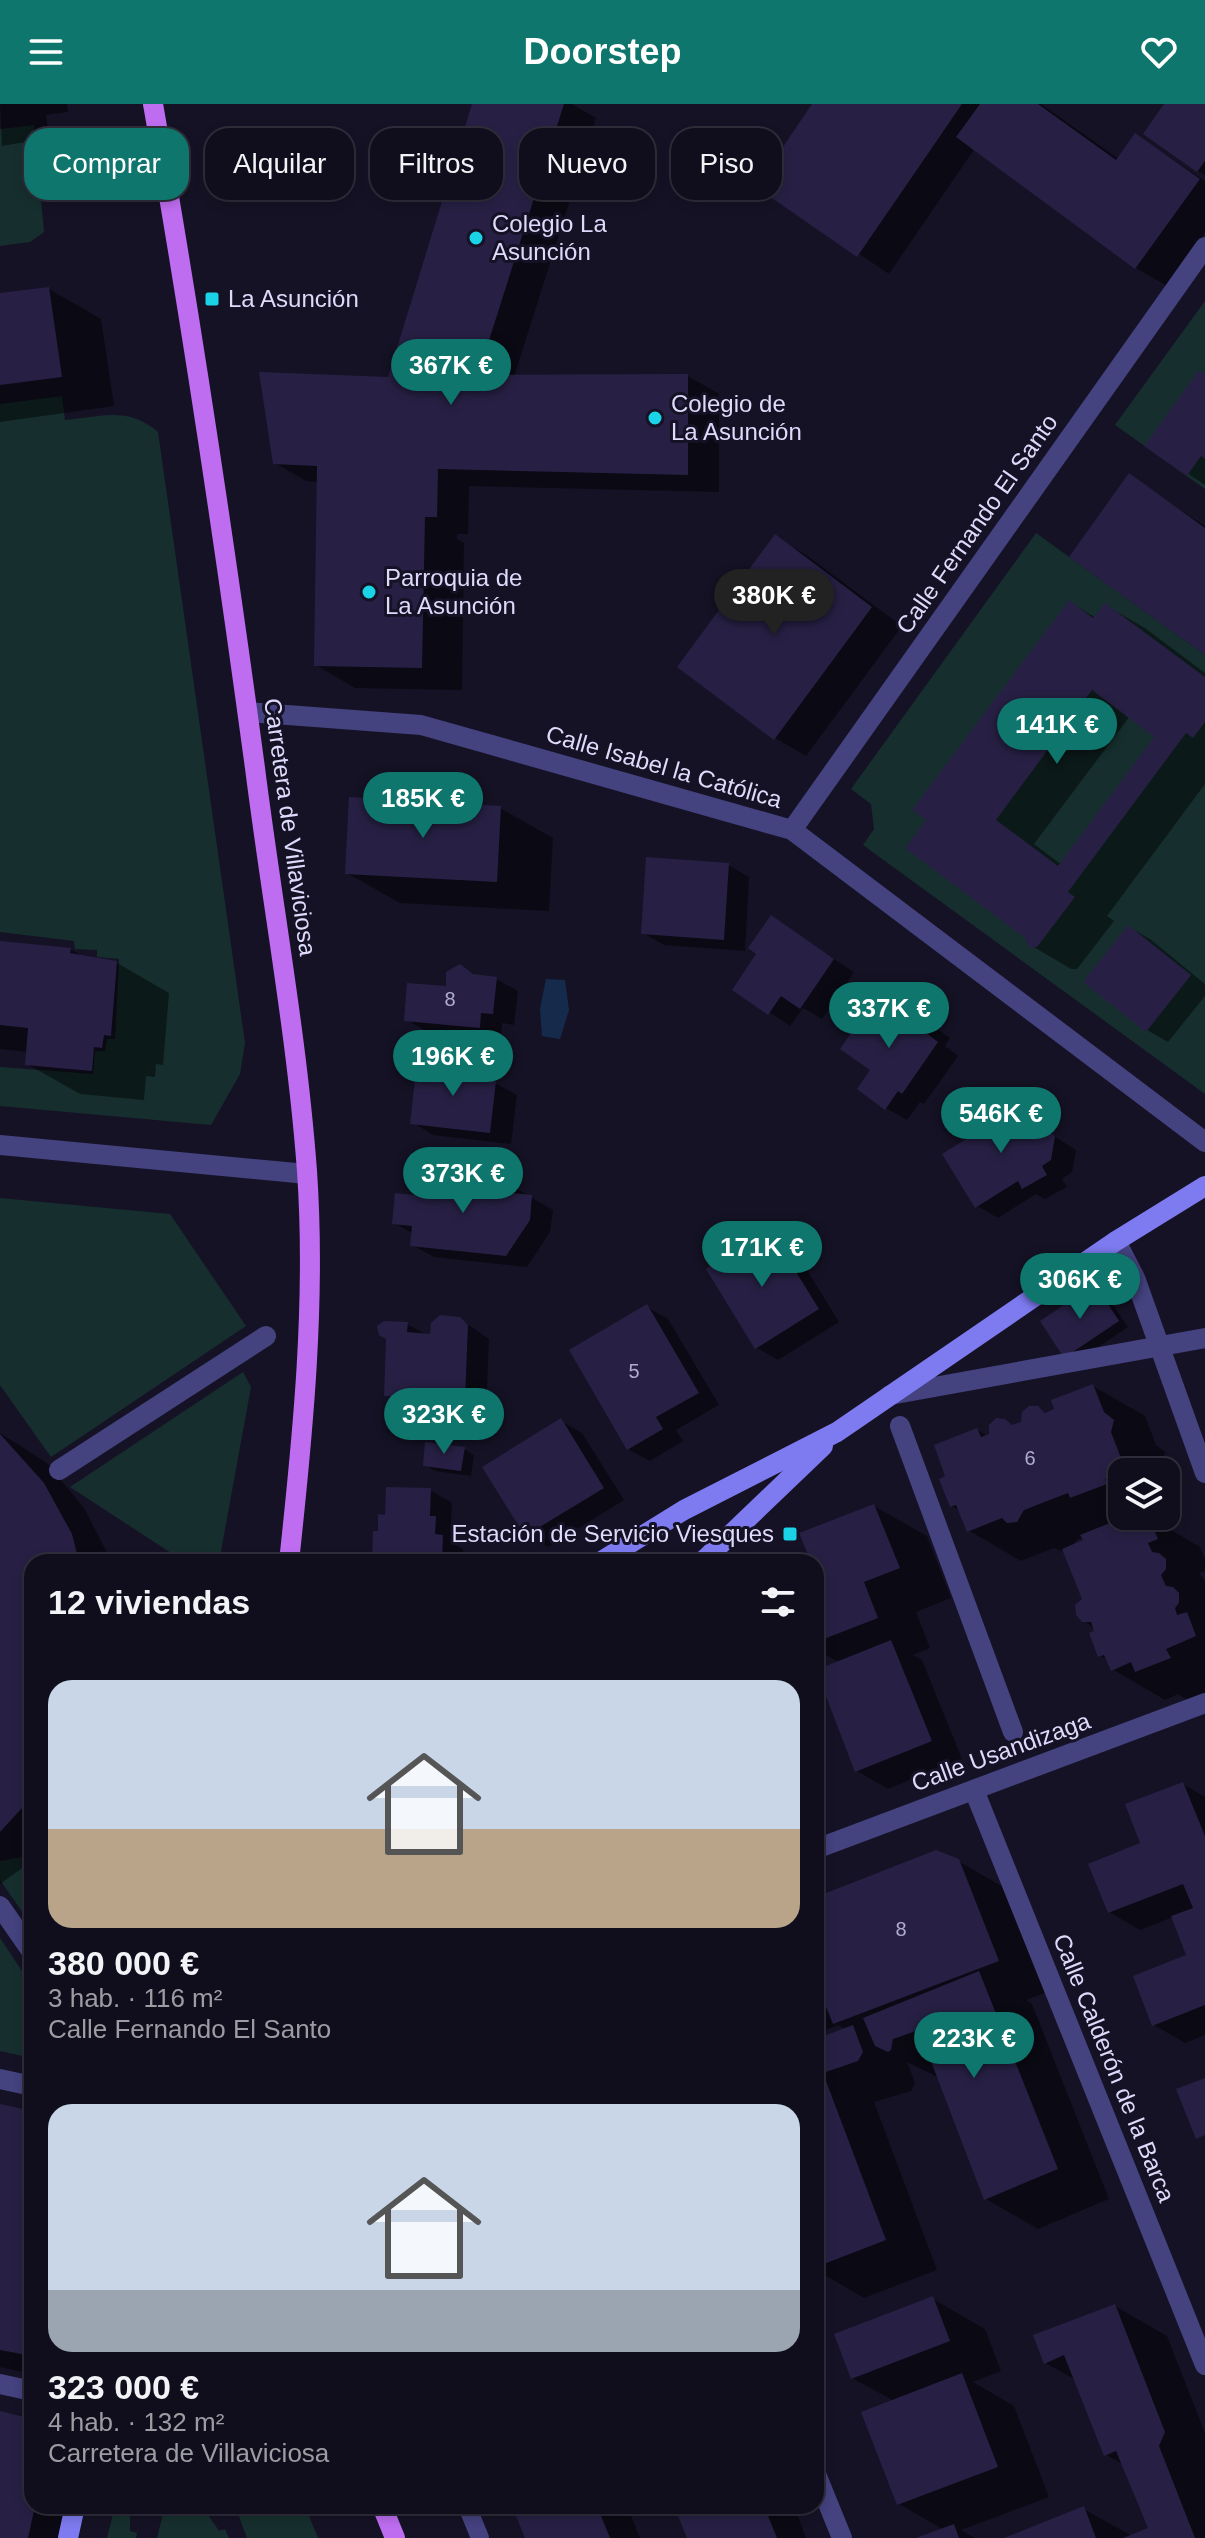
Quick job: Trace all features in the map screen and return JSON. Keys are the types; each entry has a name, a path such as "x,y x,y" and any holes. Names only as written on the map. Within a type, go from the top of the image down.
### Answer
{"main road":[{"name":"Carretera de Villaviciosa","path":"153,104 188,302 297,1063 307,1174 309,1274 304,1426 290,1554"},
{"path":"710,1554 837,1432 1116,1241 1205,1186"},
{"path":"613,1554 684,1510 837,1432"},
{"path":"68,2538 73,2514"},
{"path":"388,2514 395,2538"}],"street":[{"name":"Calle Fernando El Santo","path":"792,830 1205,247"},
{"name":"Calle Isabel la Católica","path":"248,712 421,725 792,830 1205,1142"},
{"path":"0,1145 307,1174"},
{"path":"1116,1241 1135,1278 1205,1473"},
{"path":"59,1470 266,1336"},
{"path":"888,1395 1205,1338"},
{"path":"900,1426 1013,1732"},
{"name":"Calle Usandizaga","path":"824,1846 1205,1703"},
{"name":"Calle Calderón de la Barca","path":"974,1790 1205,2365"},
{"path":"0,1906 24,1940"},
{"path":"0,2079 24,2084"},
{"path":"0,2384 24,2389"},
{"path":"824,2494 842,2538"}],"lane":[{"path":"470,2514 480,2538"}],"green space":[{"path":"34,125 34,128 24,128 24,200 41,200 44,232 30,242 0,246 0,129"},
{"path":"1205,301 1205,489 1115,425"},
{"path":"62,396 65,420 125,416 158,432 245,1043 240,1074 211,1125 0,1106 0,1067 93,1074 95,1051 105,1051 107,1039 115,1039 119,959 97,957 97,950 75,949 74,941 0,932 0,404"},
{"path":"1036,533 1205,655 1205,1094 863,845 874,829 871,804 851,789"},
{"path":"0,1198 170,1214 246,1326 51,1457 0,1385"},
{"path":"243,1372 251,1387 220,1554 173,1554 70,1487"},
{"path":"24,1856 24,1914 0,1880 0,1861"},
{"path":"0,1938 24,1974 24,2056 0,2051"},
{"path":"113,2514 130,2514 130,2531 137,2533 136,2538 107,2538"},
{"path":"163,2514 207,2514 219,2531 225,2529 229,2538 157,2538"},
{"path":"238,2514 308,2514 318,2538 247,2538"}],"water":[{"path":"546,979 565,980 569,1010 560,1039 542,1036 540,1009"}],"building":[{"name":"Colegio La Asunción","path":"472,104 564,104 556,128 519,128 519,200 534,200 478,375 688,374 688,475 438,469 437,517 425,517 422,668 314,666 317,466 273,464 259,372 388,377 442,200 503,200 503,128 465,128"},
{"path":"812,104 962,104 857,257 775,200 782,200 782,148"},
{"path":"980,104 1038,104 1116,160 1135,133 1200,179 1135,269 956,137"},
{"path":"1164,104 1205,104 1205,161 1197,172 1143,134"},
{"path":"49,287 62,377 0,385 0,293"},
{"path":"1199,370 1205,374 1205,459 1201,456 1187,476 1144,446"},
{"path":"1129,473 1205,528 1205,655 1069,557"},
{"path":"775,534 872,607 774,740 677,667"},
{"path":"1069,600 1093,618 1105,603 1205,677 1205,722 1193,738 1186,733 1068,892 1075,897 1037,947 1030,948 1025,938 905,848 926,820 912,810","holes":["1092,690 1154,737 1058,866 996,820"]},
{"path":"349,797 501,806 497,882 345,874"},
{"path":"646,857 729,863 724,940 641,934"},
{"path":"771,915 834,959 800,1009 781,996 768,1015 732,990 756,954 748,948"},
{"path":"1128,925 1191,975 1146,1032 1083,982"},
{"path":"0,941 71,948 70,953 117,961 111,1036 104,1035 102,1048 94,1047 92,1071 25,1065 28,1028 0,1025"},
{"path":"460,964 473,974 497,977 493,1014 481,1013 480,1028 404,1021 407,983 446,986 446,972"},
{"path":"876,997 897,1012 902,1005 930,1025 925,1032 938,1042 902,1094 898,1091 885,1110 857,1089 870,1070 840,1049"},
{"path":"438,1057 473,1062 471,1077 496,1081 490,1133 410,1124 416,1071 436,1073"},
{"path":"1000,1100 1055,1136 1051,1160 1042,1166 1047,1175 1022,1189 1018,1181 975,1208 942,1154 979,1131"},
{"path":"417,1174 512,1184 512,1193 532,1195 530,1220 506,1256 410,1246 412,1226 392,1224 395,1193 415,1195"},
{"path":"770,1230 819,1309 755,1349 706,1269"},
{"path":"1095,1284 1119,1321 1064,1358 1040,1321"},
{"path":"647,1304 699,1393 656,1417 663,1429 627,1450 569,1350"},
{"path":"440,1315 460,1317 468,1325 465,1400 384,1396 386,1339 379,1335 377,1326 384,1321 408,1322 407,1332 430,1334 431,1323"},
{"path":"1093,1384 1104,1412 1114,1420 1111,1432 1121,1458 1108,1458 1107,1484 1070,1498 1068,1493 1024,1510 1017,1522 1007,1523 1002,1518 967,1532 956,1505 950,1507 939,1479 945,1476 934,1445 977,1428 981,1437 989,1434 989,1425 996,1418 1005,1419 1012,1425 1021,1422 1022,1412 1029,1406 1038,1406 1045,1413 1054,1409 1051,1400"},
{"path":"561,1418 604,1488 525,1536 482,1467"},
{"path":"0,1434 44,1483 72,1534 77,1554 24,1554 24,1806 0,1832"},
{"path":"425,1442 465,1447 461,1471 423,1466"},
{"path":"386,1487 431,1488 430,1516 436,1516 435,1534 443,1535 442,1554 372,1554 373,1531 378,1531 378,1514 385,1515"},
{"path":"874,1504 900,1568 864,1582 878,1618 824,1639 824,1554 808,1554 799,1533"},
{"path":"1108,1524 1108,1530 1154,1530 1158,1539 1148,1543 1152,1552 1166,1559 1166,1569 1161,1575 1166,1586 1173,1587 1179,1593 1179,1603 1175,1608 1177,1615 1187,1612 1196,1636 1166,1649 1171,1658 1135,1672 1131,1662 1111,1671 1104,1655 1098,1657 1089,1633 1094,1631 1091,1622 1082,1622 1076,1615 1075,1605 1082,1599 1062,1549 1083,1540 1080,1535"},
{"path":"891,1640 932,1741 855,1772 824,1691 824,1667"},
{"path":"1183,1782 1205,1836 1205,2005 1152,2026 1133,1976 1186,1955 1171,1916 1193,1908 1183,1884 1108,1913 1088,1864 1140,1843 1125,1804"},
{"path":"936,1850 959,1859 999,1961 833,2024 824,2002 824,1894"},
{"path":"979,1971 1058,2169 984,2200 919,2030 893,2039 888,2052 875,2046 863,2018"},
{"path":"853,2025 863,2052 858,2061 824,2073 824,2036"},
{"path":"824,2076 886,2240 824,2264"},
{"path":"1205,2078 1205,2135 1196,2139 1176,2089"},
{"path":"0,2104 24,2109 24,2354 0,2350"},
{"path":"933,2296 950,2341 851,2379 834,2334"},
{"path":"1115,2304 1165,2432 1159,2446 1195,2538 1123,2538 1148,2528 1116,2451 1104,2456 1064,2355 1044,2364 1033,2335"},
{"path":"962,2373 998,2467 897,2505 861,2412"},
{"path":"0,2411 24,2417 24,2514 33,2514 28,2538 0,2538"},
{"path":"1084,2506 1096,2538 1004,2538"},
{"path":"515,2514 600,2514 610,2538 525,2538"},
{"path":"677,2514 767,2514 777,2538 687,2538"},
{"path":"954,2524 959,2538 916,2538"}],"place":[{"name":"Colegio La Asunción","path":"476,238"},
{"name":"La Asunción","path":"212,299"},
{"name":"Colegio de La Asunción","path":"655,418"},
{"name":"Parroquia de La Asunción","path":"369,592"},
{"name":"Estación de Servicio Viesques","path":"790,1534"}]}
